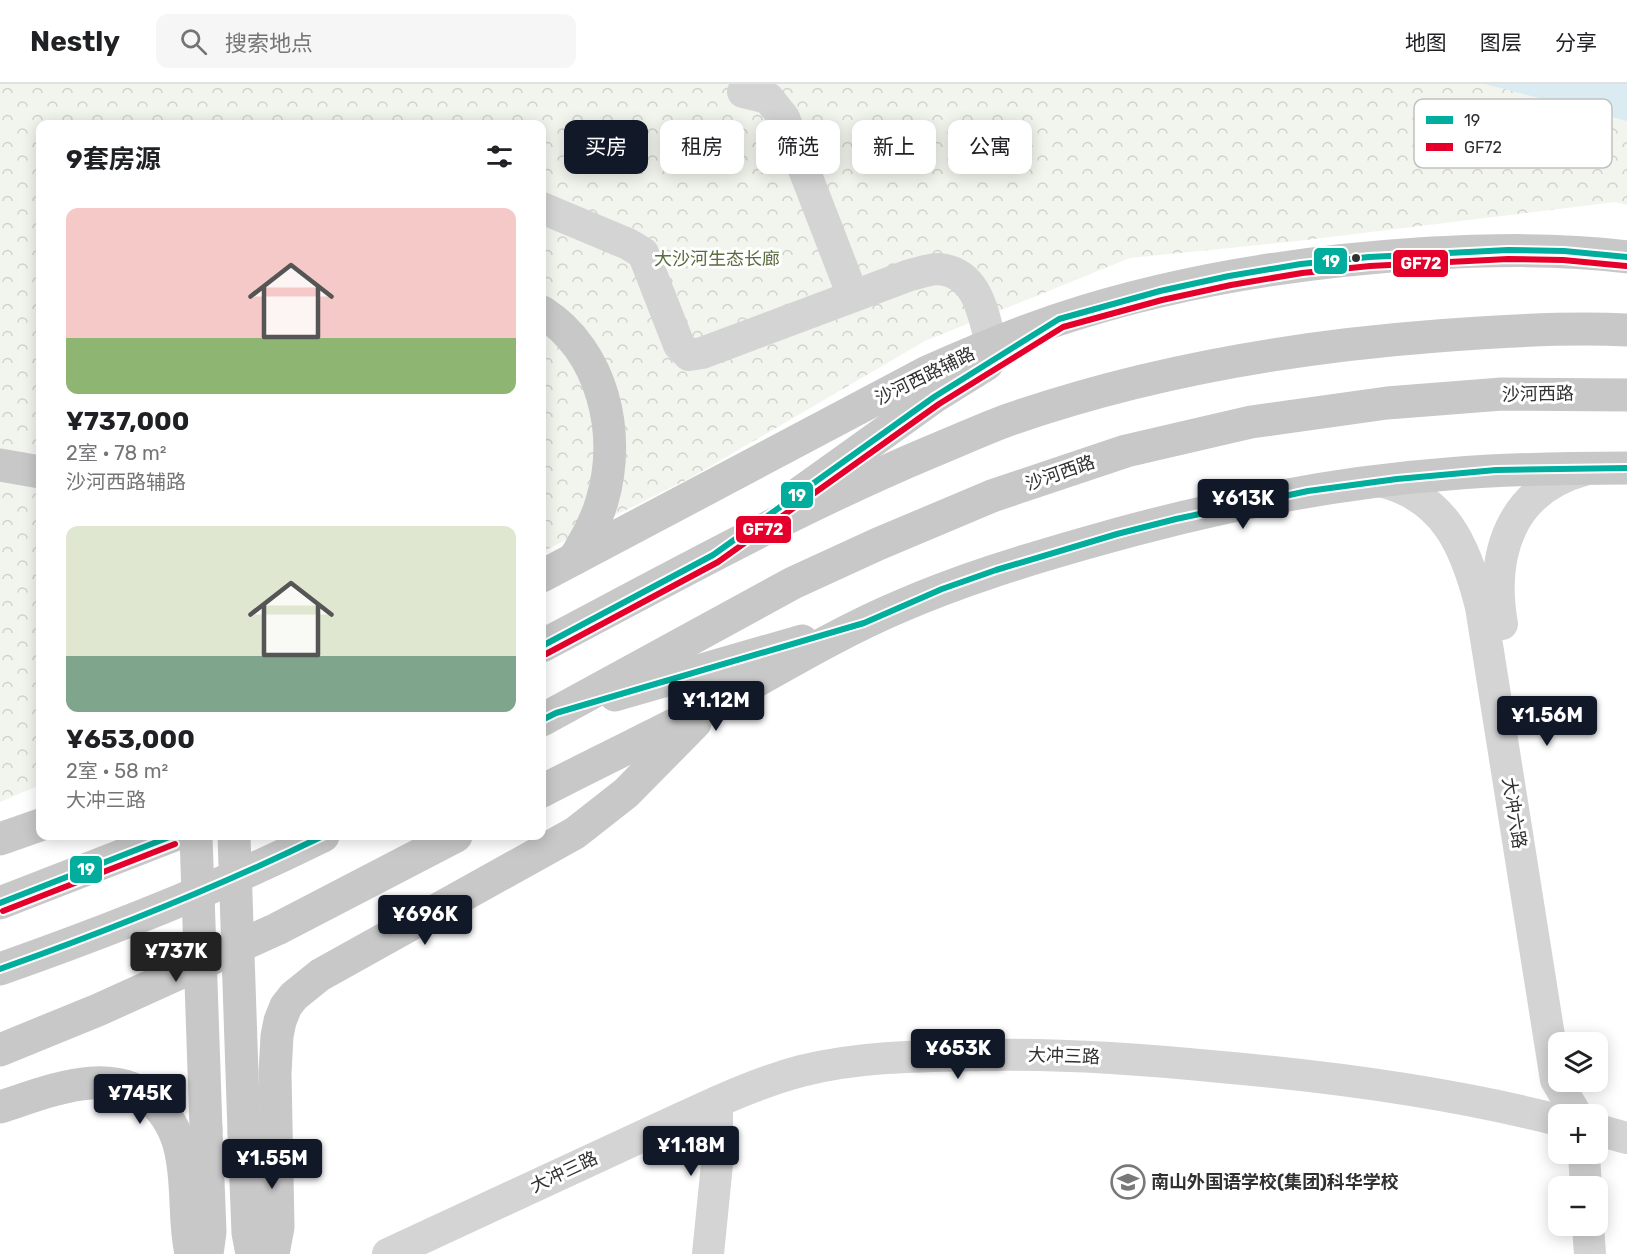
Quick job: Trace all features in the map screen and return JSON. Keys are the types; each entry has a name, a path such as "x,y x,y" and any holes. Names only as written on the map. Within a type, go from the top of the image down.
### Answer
{"main road":[{"name":"沙河西路辅路","path":"546,574 916,378 991,344 1059,319 1160,291 1301,264 1369,257 1508,250 1564,251 1627,257"},
{"path":"546,315 561,326 583,353 599,387 608,422 609,461 602,500 588,537 574,559"},
{"path":"713,555 934,397 1059,319"},
{"path":"546,644 794,513 872,476 1008,421 1090,396 1168,375 1265,356 1346,344 1509,330 1627,330"},
{"name":"沙河西路","path":"549,716 793,584 878,544 992,496 1126,451 1251,422 1387,403 1502,394 1627,395"},
{"path":"0,465 36,471"},
{"path":"546,789 713,705 864,623 910,602 985,574 1117,534 1249,502 1379,481 1496,470 1627,468"},
{"path":"549,716 864,623"},
{"path":"273,1254 278,1227 276,1053 280,1021 286,1006 294,996 320,975 575,833 626,794 713,705"},
{"path":"0,823 36,820"},
{"path":"0,839 36,826"},
{"path":"0,903 162,840"},
{"path":"196,840 210,1232 207,1254"},
{"path":"234,840 248,1233 252,1254"},
{"path":"0,969 89,938 220,886 315,840"},
{"path":"0,1050 98,1010 277,929 448,840"},
{"path":"0,988 89,938"},
{"path":"0,1107 62,1089 93,1083 126,1086 153,1101 168,1119 179,1143 185,1178 186,1230 191,1254"}],"street":[{"path":"743,92 768,98 784,118 853,296"},
{"path":"546,210 628,244 643,253 679,345 689,355 702,353 910,275 938,269 961,276 977,294 991,344"},
{"name":"大冲六路","path":"1570,1032 1498,604 1498,575 1505,542 1525,504 1546,486 1561,477 1591,468"},
{"name":"大冲六路","path":"1379,481 1409,490 1436,510 1456,536 1475,581 1556,1080 1570,1104"},
{"name":"大冲三路","path":"388,1254 717,1102 763,1083 802,1071 842,1063 901,1057 1022,1054 1156,1061 1405,1088 1548,1117"},
{"path":"708,1254 717,1164 717,1102"},
{"path":"1608,1133 1627,1138"},
{"path":"1589,1236 1590,1254"}],"green space":[{"name":"大沙河生态长廊","path":"0,84 1627,84 1627,205 1615,202 1298,241 1130,258 925,341 692,477 546,550 546,120 36,120 36,787 0,802"}],"shaded area":[{"path":"1485,84 1627,84 1627,121 1612,117 1612,99 1543,99"}],"transit line":[{"name":"19","path":"546,644 713,555 934,397 1059,319 1160,291 1301,264 1369,257 1508,250 1564,251 1627,257"},
{"name":"GF72","path":"546,654 718,562 939,404 1063,327 1162,300 1302,273 1370,266 1508,259 1563,260 1626,266"},
{"name":"19","path":"546,718 556,713 864,623 942,589 996,570 1176,519 1308,491 1397,479 1496,470 1627,468"},
{"name":"19","path":"0,903 162,840"},
{"name":"19","path":"0,969 163,907 314,840"},
{"name":"GF72","path":"3,911 175,844"}],"place":[{"name":"南山外国语学校(集团)科华学校","path":"1128,1182"}]}
